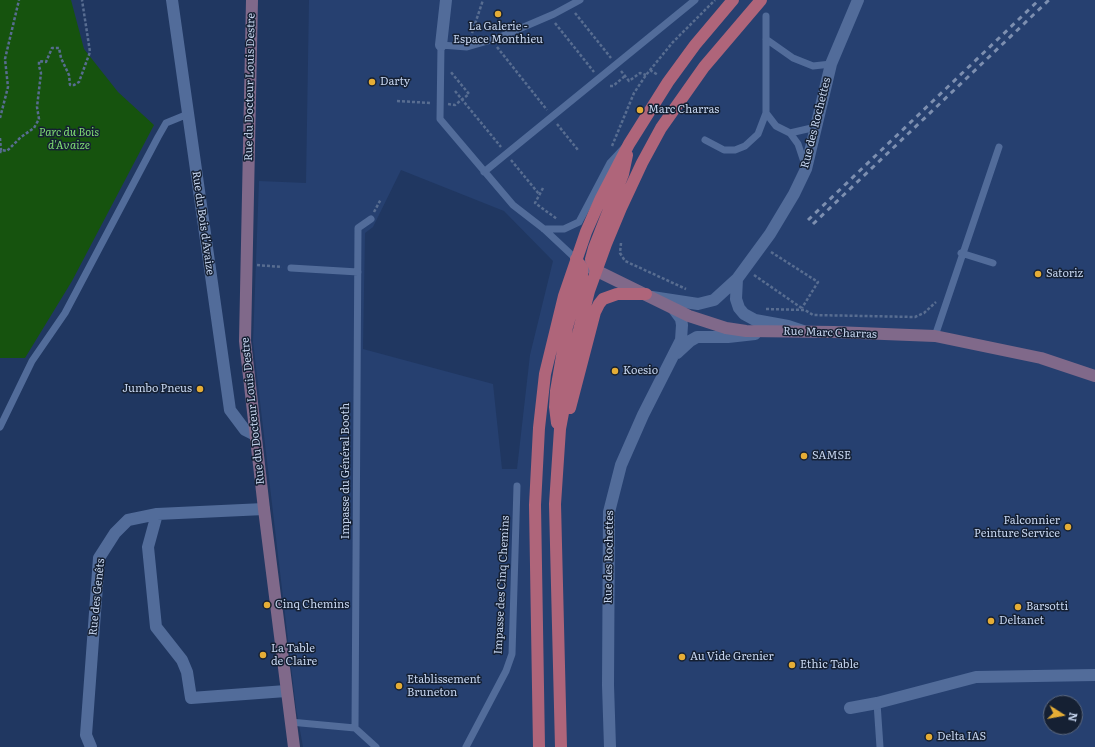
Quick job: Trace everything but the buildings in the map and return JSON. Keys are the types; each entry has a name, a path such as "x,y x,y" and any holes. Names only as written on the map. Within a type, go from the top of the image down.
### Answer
{"main road":[{"path":"540,747 536,505 539,428 545,374 564,296 576,259 601,198 629,144 668,82 695,45 733,0"},
{"path":"561,747 554,504 560,429 577,338 596,270 636,176 661,128 704,67 761,0"},
{"path":"596,270 592,263 592,254 623,174 629,144"},
{"path":"560,429 555,408 556,391 567,327 582,276 582,268 576,259"},
{"path":"560,429 572,402 595,312 599,304 603,299 616,294 648,296"}],"street":[{"name":"Rue du Bois d'Avaize","path":"172,0 230,410 245,430 255,436"},
{"name":"Rue du Docteur Louis Destre","path":"252,0 247,265 244,341 294,747"},
{"path":"441,45 446,0"},
{"name":"Rue des Rochettes","path":"648,296 693,303 705,303 721,296 737,280 770,234 794,194 806,169 831,64 858,0"},
{"name":"Rue Marc Charras","path":"576,259 648,296 708,324 726,328 768,331 935,336 1041,358 1095,376"},
{"path":"737,280 736,299 739,308 744,314 755,320 788,326 805,332"},
{"name":"Rue des Rochettes","path":"610,747 608,685 609,512 621,465 643,415 674,357 683,332 681,319 673,308"},
{"name":"Rue des Rochettes","path":"674,357 690,341 697,337 737,336 768,331"},
{"name":"Rue des Genêts","path":"91,747 86,735 99,558 115,532 128,520 157,514 264,509"},
{"path":"157,514 148,547 156,627 182,660 187,672 191,698 286,691"},
{"path":"850,708 877,703 976,677 1095,675"}],"lane":[{"path":"576,259 544,229 513,205 440,119 441,45 467,47 498,38 554,14 580,0"},
{"path":"484,172 695,0"},
{"path":"706,140 724,150 735,150 745,146 758,134 766,113 766,16"},
{"path":"766,39 793,58 813,66 831,64"},
{"path":"766,113 776,126 790,133 798,144 806,169"},
{"path":"0,426 32,361 65,313 166,123 188,114"},
{"path":"790,133 816,127"},
{"path":"544,229 564,229 578,222 610,163 618,153 629,144"},
{"path":"935,336 961,253 999,147"},
{"name":"Impasse du Général Booth","path":"355,728 358,228 371,219"},
{"path":"961,253 993,263"},
{"path":"291,268 358,272"},
{"name":"Impasse des Cinq Chemins","path":"466,747 506,671 512,654 517,486"},
{"path":"877,703 880,747"},
{"path":"290,722 355,728 376,747"}],"path":[{"path":"0,118 8,87 5,59 19,0"},
{"path":"0,138 0,152 7,151 21,137 34,128 39,119 36,107 41,73 39,61 46,62 52,48 59,48 61,58 69,75 70,85 74,85 79,82 90,52 90,44 82,0"},
{"path":"472,33 483,0"},
{"path":"610,150 634,93 646,75 673,42 716,0"},
{"path":"572,10 629,81 640,74 646,75"},
{"path":"552,19 608,90"},
{"path":"494,44 578,150"},
{"path":"610,86 613,86 625,76"},
{"path":"455,91 539,194"},
{"path":"543,188 535,203 560,221"},
{"path":"371,219 381,199"},
{"path":"622,237 620,248 625,261 688,290"},
{"path":"768,250 818,282 803,309"},
{"path":"247,265 291,268"},
{"path":"751,273 813,315 914,317 924,313 937,299"},
{"path":"758,308 803,309"}],"shaded area":[{"path":"309,0 1095,0 1095,747 303,747 296,708 253,342 259,181 306,183","holes":["401,170 504,211 553,261 530,355 517,469 502,469 493,384 363,349 365,233 373,227"]}],"green space":[{"name":"Parc du Bois d'Avaize","path":"0,0 71,0 84,49 118,92 154,125 72,281 25,358 0,358"}],"railway":[{"path":"808,220 1039,0"},
{"path":"813,224 1049,0"}],"place":[{"name":"La Galerie - Espace Monthieu","path":"498,14"},
{"name":"Darty","path":"372,82"},
{"name":"Marc Charras","path":"640,110"},
{"name":"Satoriz","path":"1038,274"},
{"name":"Koesio","path":"615,371"},
{"name":"Jumbo Pneus","path":"200,389"},
{"name":"SAMSE","path":"804,456"},
{"name":"Falconnier Peinture Service","path":"1068,527"},
{"name":"Cinq Chemins","path":"267,605"},
{"name":"Barsotti","path":"1018,607"},
{"name":"Deltanet","path":"991,621"},
{"name":"La Table de Claire","path":"263,655"},
{"name":"Au Vide Grenier","path":"682,657"},
{"name":"Ethic Table","path":"792,665"},
{"name":"Etablissement Bruneton","path":"399,686"},
{"name":"Delta IAS","path":"929,737"}]}
